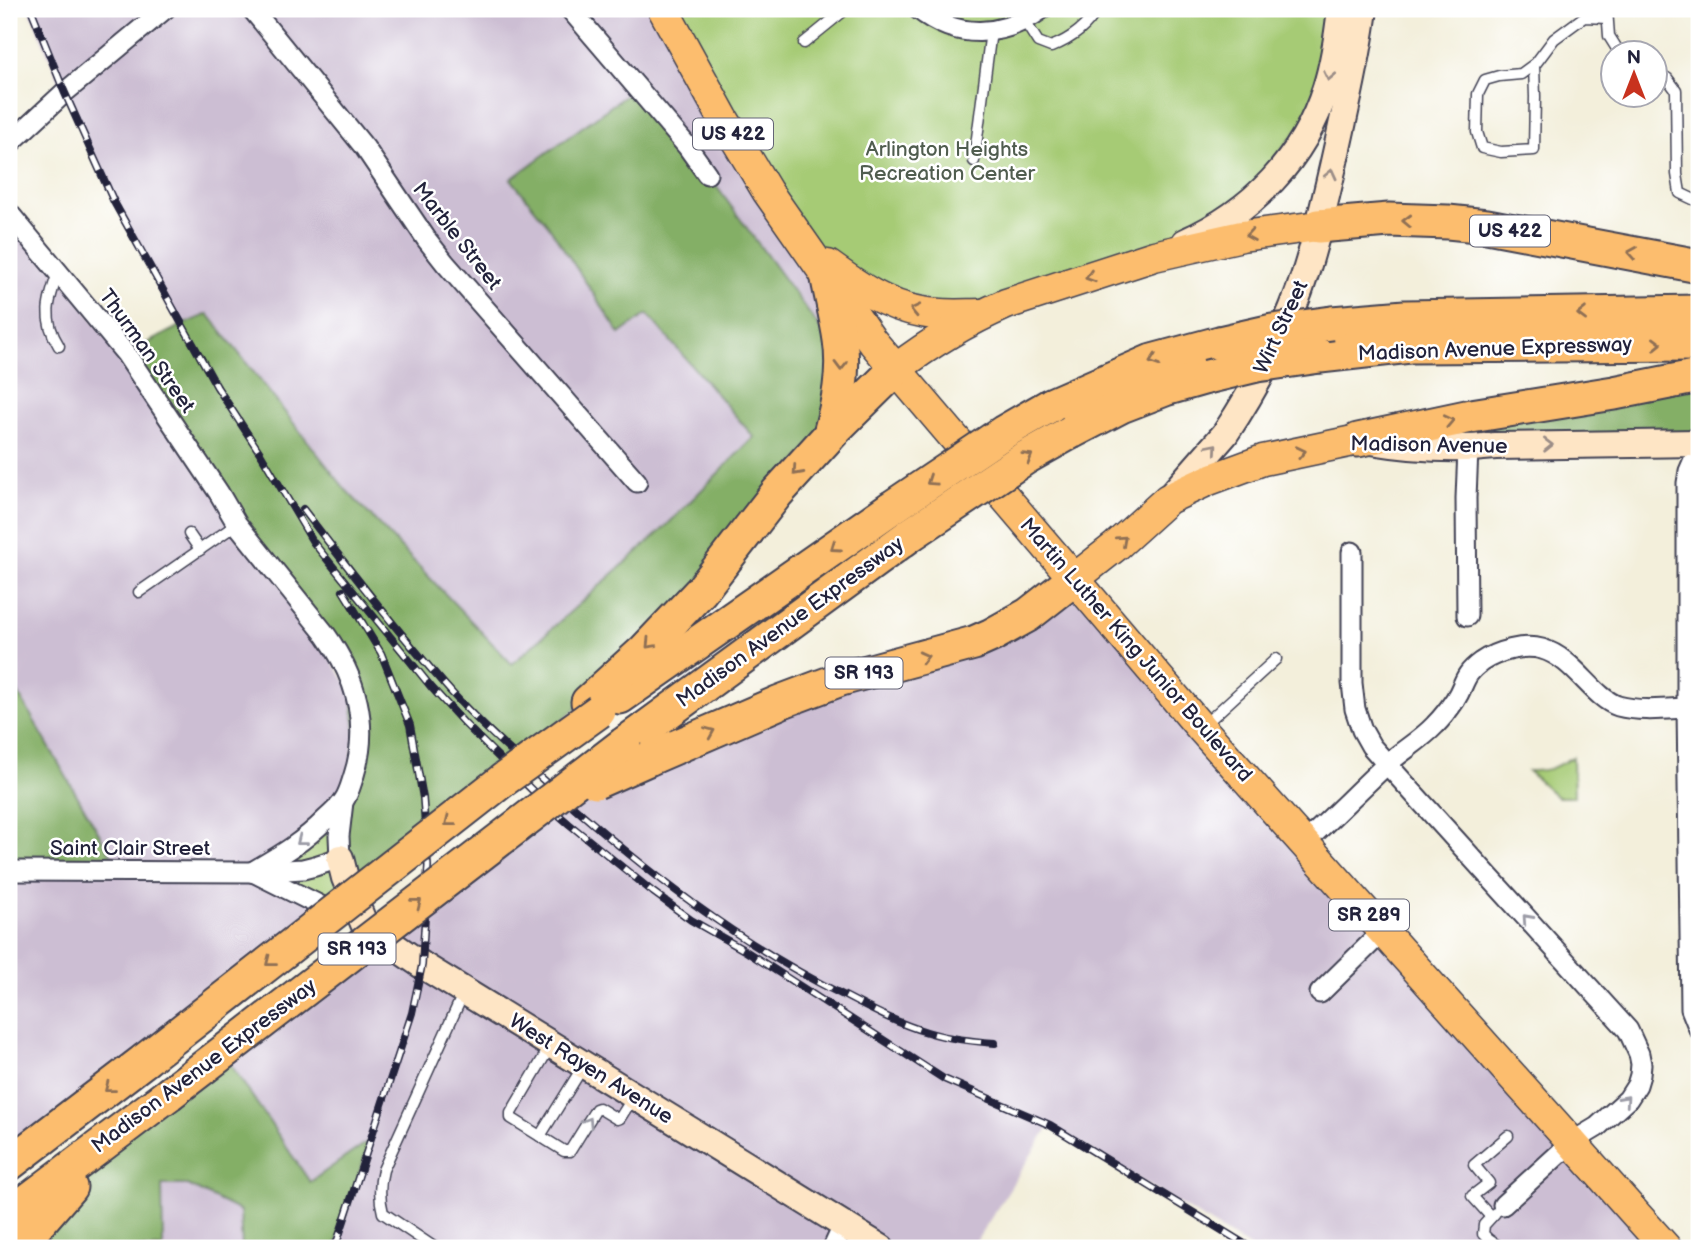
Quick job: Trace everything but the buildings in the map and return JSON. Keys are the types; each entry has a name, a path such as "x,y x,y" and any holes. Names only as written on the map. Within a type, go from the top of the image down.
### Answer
{"highway":[{"name":"US 422","path":"1318,226 1381,220 1487,226 1699,266"},
{"path":"820,264 841,342 840,391 830,435"},
{"name":"Madison Avenue Expressway","path":"9,1164 74,1116 594,707 1004,432 1051,405 1153,361 1272,331 1405,317 1699,312"},
{"name":"Madison Avenue Expressway","path":"9,1215 545,804 636,751 910,535 1025,458 1121,406 1166,389 1257,365 1410,346 1699,344"},
{"path":"594,707 701,591 777,493 896,369"},
{"path":"1359,440 1471,416 1699,376"},
{"name":"SR 193","path":"636,751 841,679 974,643 1028,615 1074,579"},
{"path":"9,1147 74,1116"},
{"path":"17,1248 118,1132"}],"main road":[{"name":"Martin Luther King Junior Boulevard","path":"663,9 767,191 872,341 1201,728 1666,1248"},
{"name":"US 422","path":"820,264 874,296 898,306 923,313 983,314 1154,256 1242,236 1318,226"},
{"path":"896,369 925,347 983,314"},
{"name":"Madison Avenue","path":"1168,499 1263,460 1359,440"},
{"name":"Wirt Street","path":"1074,579 1168,499"}],"street":[{"path":"9,144 64,93 165,9"},
{"name":"Marble Street","path":"252,9 365,148 445,263 637,482"},
{"path":"570,9 687,146 707,174"},
{"path":"918,9 930,19 959,30 983,32 1002,29 1042,9"},
{"path":"1154,256 1222,223 1258,196 1283,169 1304,137 1327,86 1341,9"},
{"name":"Wirt Street","path":"1168,499 1225,434 1270,356 1291,312 1318,226 1354,70 1364,9"},
{"name":"Thurman Street","path":"9,213 125,354 237,524"},
{"name":"Madison Avenue","path":"1359,440 1410,447 1468,449 1495,446 1699,443"},
{"path":"1699,448 1687,483 1691,1009 1699,1029"},
{"path":"1466,616 1468,449"},
{"path":"237,524 338,652 351,678 361,715 359,762 343,802 295,847 252,872"},
{"path":"1352,552 1352,683 1355,709 1371,746 1628,1030 1641,1063 1640,1075 1628,1099 1597,1127 1572,1142 1497,1211"},
{"path":"1304,843 1387,764 1434,726 1455,699 1468,673 1484,660 1521,648 1542,649 1562,659 1600,694 1617,705 1643,709 1687,708"},
{"path":"343,802 339,836 340,858 345,878 365,926"},
{"name":"Saint Clair Street","path":"9,871 252,872 303,869 340,858"},
{"name":"Saint Clair Street","path":"252,872 365,926"},
{"name":"West Rayen Avenue","path":"365,926 422,965 634,1096 838,1237 874,1246"},
{"path":"1320,993 1383,931"}],"lane":[{"path":"804,43 846,9"},
{"path":"1024,20 1038,42 1051,47 1068,40 1091,21 1097,9"},
{"path":"1534,65 1534,150 1501,152 1482,148 1477,132 1478,94 1485,80 1521,74 1534,65 1554,39 1584,13 1607,13 1610,38"},
{"path":"974,161 991,31"},
{"path":"1670,82 1676,90 1677,174 1680,193 1699,202"},
{"path":"58,273 47,308 52,336 58,346"},
{"path":"139,592 237,524"},
{"path":"189,534 200,550"},
{"path":"1201,728 1276,659"},
{"path":"435,1248 383,1213 379,1200 379,1185 383,1170 465,991"},
{"path":"551,1045 511,1113 511,1118 564,1151 570,1151 596,1109 620,1118 634,1096"},
{"path":"540,1136 584,1065"},
{"path":"1501,1248 1483,1234 1484,1225 1497,1211 1472,1196 1489,1183 1474,1165 1508,1136"}],"shaded area":[{"path":"29,9 663,9 813,254 841,357 687,146 512,179 548,225 620,334 647,314 754,437 663,528 512,665 346,490 208,314 180,326 167,306 120,213 64,93"},
{"path":"9,213 70,288 257,548 358,701 333,913 9,1147 9,871 119,870 9,677"},
{"path":"1074,579 1666,1248 1251,1248 1050,1125 972,1248 335,1248 369,1141 310,1182 223,1053 546,804 891,665"},
{"path":"162,1185 188,1185 240,1211 242,1248 163,1248"}],"green space":[{"name":"Arlington Heights Recreation Center","path":"663,9 1341,9 1321,102 1222,223 955,314 813,254"},
{"path":"637,87 687,146 841,357 835,415 644,651 353,897 340,858 358,762 351,678 126,354 208,314 346,490 512,664 663,529 754,437 647,314 620,334 548,225 511,179"},
{"path":"1699,376 1699,443 1435,449 1471,416"},
{"path":"9,677 120,870 9,871"},
{"path":"1573,757 1574,797 1557,797 1528,771 1557,766"},
{"path":"343,802 365,926 252,872"},
{"path":"223,1053 310,1182 370,1140 335,1248 242,1248 240,1211 188,1185 162,1185 163,1248 17,1248 118,1132"}],"railway":[{"path":"31,9 114,202 217,387 313,542 432,688 464,723 569,824 691,920 744,950 944,1079 1050,1125 1251,1248"},
{"path":"303,509 395,626 465,707 530,769 659,878 768,953 806,976 875,1011 906,1025 936,1034 995,1043"},
{"path":"335,1248 412,1013 422,965 428,866 423,798 410,725 381,653 343,591"}]}
